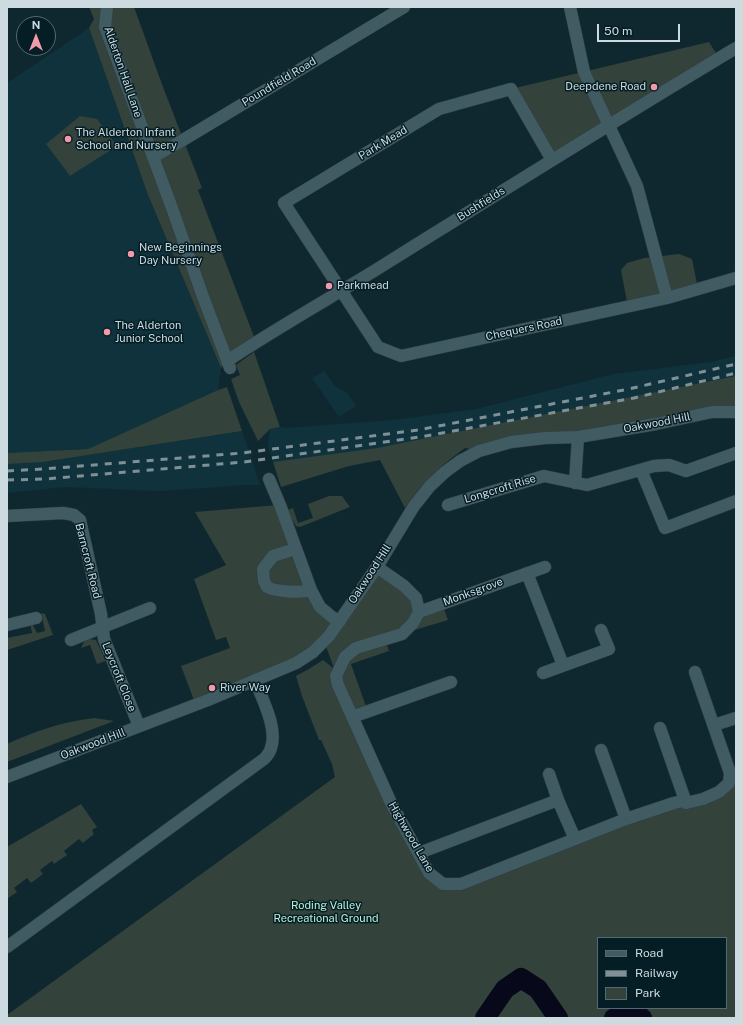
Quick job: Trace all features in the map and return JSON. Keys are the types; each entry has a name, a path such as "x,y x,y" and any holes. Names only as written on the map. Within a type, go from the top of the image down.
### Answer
{"street":[{"name":"Alderton Hall Lane","path":"107,7 105,27 229,365"},
{"name":"Poundfield Road","path":"153,157 404,7"},
{"path":"570,7 584,72 637,186 667,298"},
{"name":"Bushfields","path":"229,365 256,342 736,48"},
{"name":"Park Mead","path":"341,291 284,203 439,109 511,89 552,160"},
{"name":"Chequers Road","path":"341,291 378,347 401,356 667,298 736,278"},
{"name":"Oakwood Hill","path":"7,777 195,705 296,663 313,652 329,636 340,621 377,566 414,506 430,486 460,461 479,452 511,442 545,438 578,437 656,424 712,412 736,412"},
{"path":"575,483 578,437"},
{"name":"Longcroft Rise","path":"448,505 544,476 587,485 654,466 669,465 686,471 736,454"},
{"path":"641,470 665,528 736,501"},
{"path":"268,479 280,505 311,590 320,607 332,617 340,621"},
{"name":"Barncroft Road","path":"7,516 64,513 74,515 80,520 103,628"},
{"path":"295,548 273,556 263,569 264,580 267,587 272,590 311,590"},
{"path":"377,566 404,586 416,598 419,612"},
{"name":"Monksgrove","path":"419,612 545,566"},
{"path":"527,573 563,665"},
{"name":"Leycroft Close","path":"71,640 150,608"},
{"name":"Highwood Lane","path":"419,612 413,623 402,634 356,648 345,657 336,676 352,717 391,803 429,873 443,884 462,884 626,819 674,804 682,802 686,803 719,792 728,783 733,772 695,672"},
{"path":"7,625 36,618"},
{"name":"Leycroft Close","path":"103,628 104,639 139,726"},
{"path":"544,673 609,649 601,630"},
{"path":"7,947 264,759 271,749 271,722 255,680"},
{"path":"352,717 451,682"},
{"path":"714,725 736,718"},
{"path":"660,728 686,803"},
{"path":"601,750 626,819"},
{"path":"549,774 558,800 575,839"},
{"path":"419,854 558,800"}],"shaded area":[{"name":"The Alderton Junior School","path":"89,28 148,195 221,368 218,390 88,449 7,453 7,83 47,56 56,56 56,50"},
{"path":"736,356 736,393 349,466 279,481 268,446 270,429 280,427 285,428 393,420 476,409 614,374 711,362"},
{"path":"324,371 335,386 347,393 356,406 339,417 312,378"},
{"path":"242,431 260,485 159,491 64,487 7,493 7,460 43,462"}],"green space":[{"path":"89,7 134,7 202,188 198,190 256,342 227,361 221,368 148,195 89,28 94,19"},
{"path":"709,42 719,58 552,160 511,89"},
{"path":"80,116 97,119 117,146 70,176 46,144"},
{"path":"679,254 692,259 698,289 628,307 621,270 627,263 644,258"},
{"path":"254,352 280,427 270,429 258,441 239,402 231,379 240,375 236,365"},
{"path":"736,376 736,412 479,451 465,448 432,475 418,490 405,508 380,460 349,466 281,487 273,462 377,448"},
{"path":"227,387 242,431 43,462 7,464 7,453 88,449"},
{"path":"329,496 342,496 350,507 300,527 296,526 288,510 293,508 298,523 313,518 308,504"},
{"path":"278,505 293,547 272,555 263,581 305,593 337,621 312,651 195,703 181,666 230,648 226,637 216,640 194,579 226,565 195,512"},
{"path":"295,549 311,590 267,587 268,562"},
{"path":"377,567 404,586 419,612 442,603 448,620 385,639 389,651 351,664 368,712 352,717 324,641"},
{"path":"41,613 45,614 53,635 7,650 7,638 32,633 30,623 32,623 37,633 45,631"},
{"path":"85,640 96,640 106,661 97,664 90,645 81,648"},
{"name":"Roding Valley Recreational Ground","path":"323,660 332,667 332,673 422,870 448,886 736,783 736,1018 7,1018 7,1015 335,777 332,764 321,740 319,740 296,676"},
{"path":"95,718 114,721 7,762 7,744 50,727"},
{"path":"81,804 97,827 92,830 94,834 83,843 79,839 64,851 67,855 54,864 52,861 40,870 43,874 31,883 27,878 14,888 17,892 7,899 7,847"}],"waterway":[{"path":"485,1018 505,989 521,978 538,989 558,1018"},
{"path":"614,1018 622,1015 642,1018"}],"railway":[{"path":"7,471 242,453 418,430 629,389 736,364"},
{"path":"7,480 45,479 244,462 420,437 634,398 736,373"}],"place":[{"name":"Deepdene Road","path":"654,87"},
{"name":"The Alderton Infant School and Nursery","path":"68,139"},
{"name":"New Beginnings Day Nursery","path":"131,254"},
{"name":"Parkmead","path":"329,286"},
{"name":"The Alderton Junior School","path":"107,332"},
{"name":"River Way","path":"212,688"}]}
